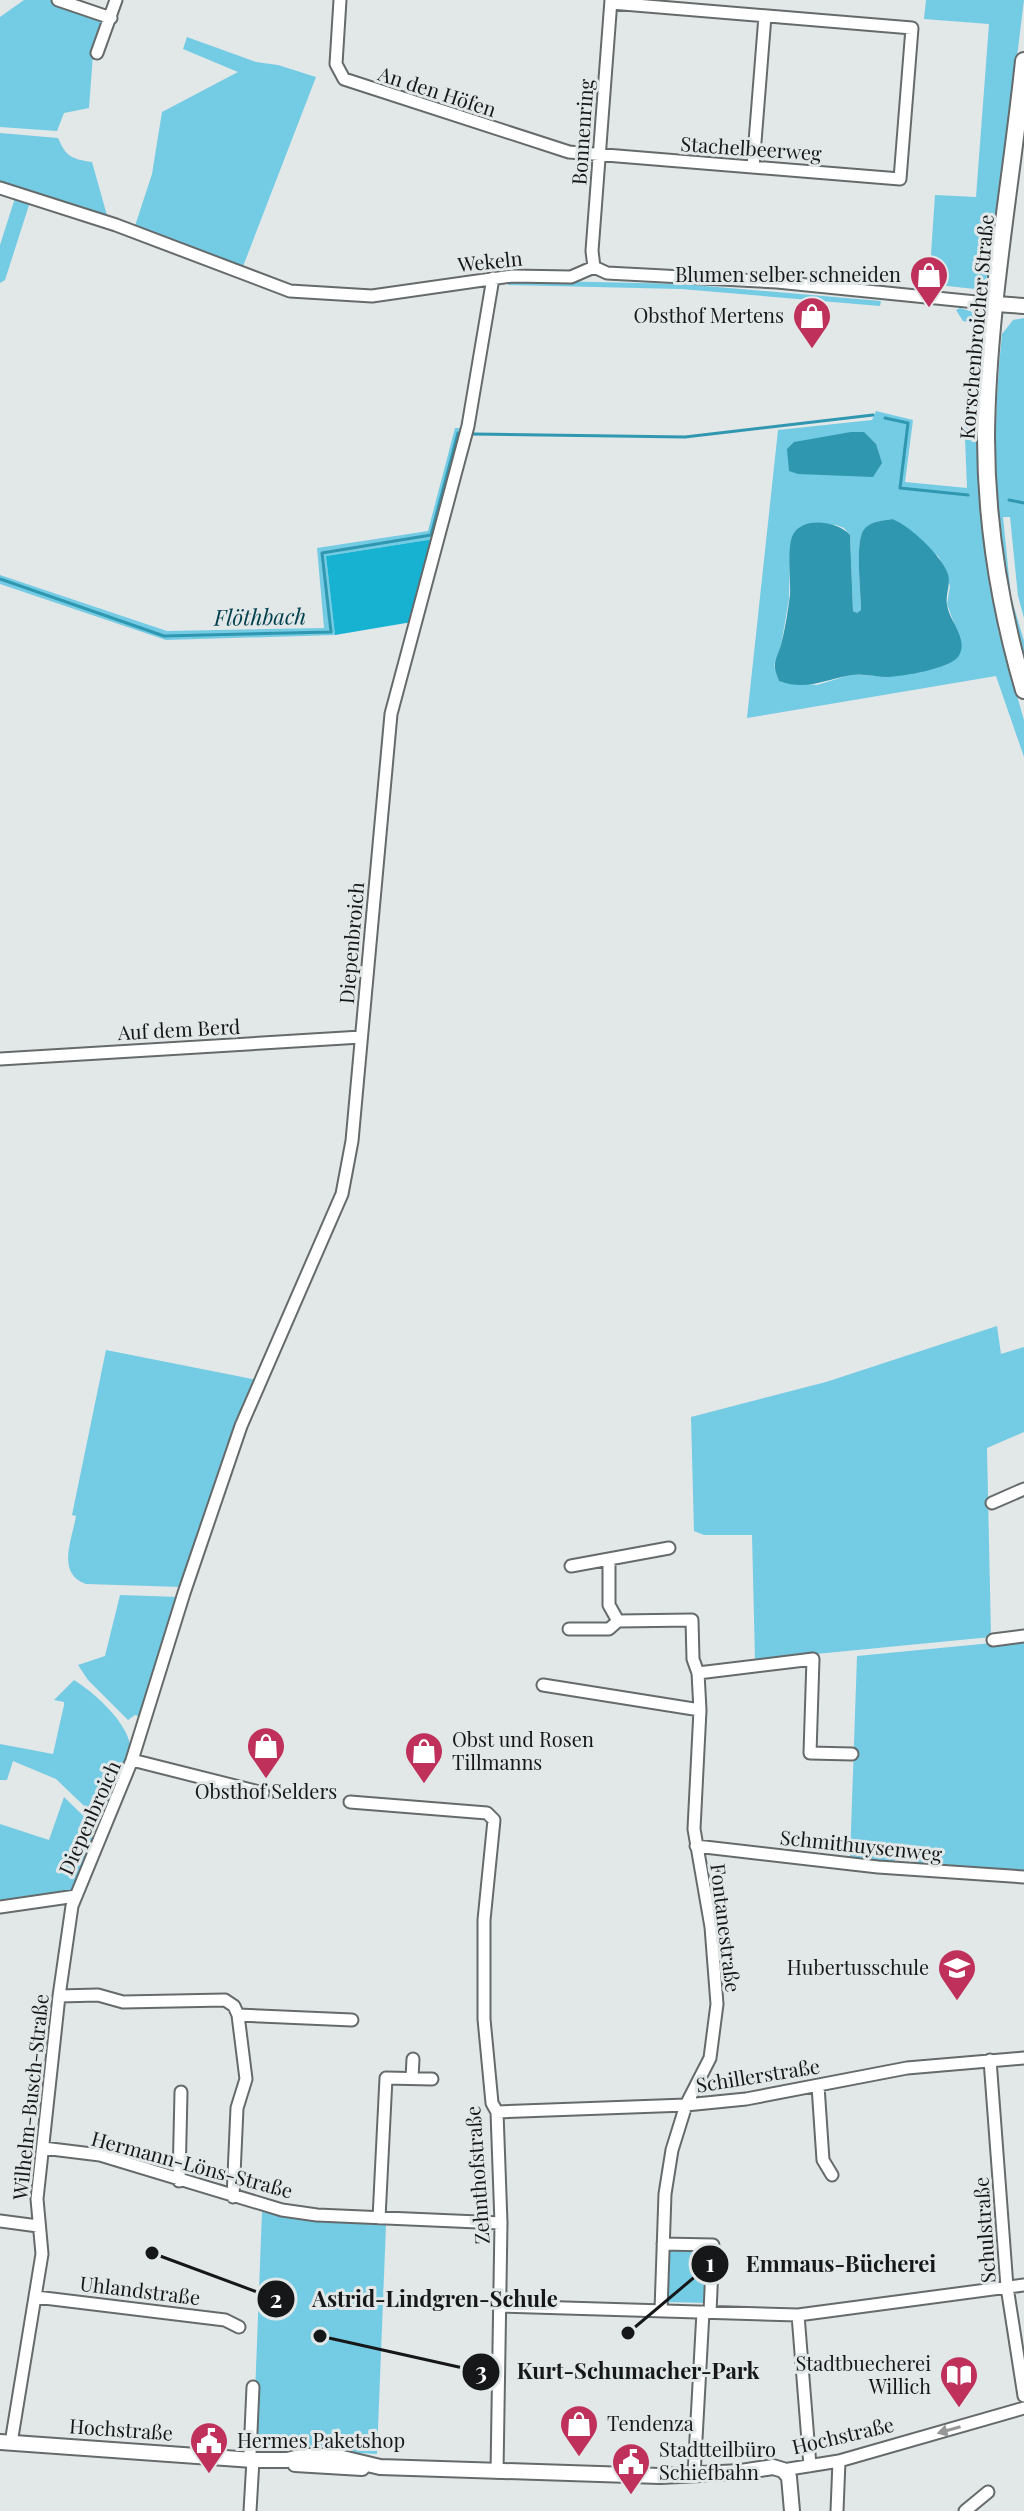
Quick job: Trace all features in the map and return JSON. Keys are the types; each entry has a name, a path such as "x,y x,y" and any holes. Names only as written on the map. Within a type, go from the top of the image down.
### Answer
{"main road":[{"name":"Korschenbroicher Straße","path":"1024,61 996,304 987,415 991,513 1002,599 1024,690"}],"street":[{"path":"58,0 111,18"},
{"path":"97,53 116,0"},
{"name":"An den Höfen","path":"340,0 336,64 344,79 569,152 599,156"},
{"path":"611,1 765,16 753,167"},
{"name":"Bonnenring","path":"594,267 592,251 611,1"},
{"name":"Stachelbeerweg","path":"599,156 900,179 912,28 765,16"},
{"name":"Wekeln","path":"0,188 116,225 290,291 372,296 493,278 571,277 594,267 607,273 777,282 996,304"},
{"name":"Diepenbroich","path":"0,1907 76,1896 132,1760 241,1426 342,1194 352,1141 391,714 468,426 493,278"},
{"path":"996,304 1024,306"},
{"name":"Auf dem Berd","path":"0,1059 361,1037"},
{"path":"992,1503 1024,1489"},
{"path":"571,1566 669,1548"},
{"path":"609,1559 609,1605 618,1621"},
{"name":"Fontanestraße","path":"569,1629 609,1629 618,1621 692,1620 693,1659 698,1673 700,1710 694,1829 711,1927 717,2004 710,2058 686,2105 672,2150 665,2194 661,2310"},
{"path":"993,1640 1024,1636"},
{"path":"698,1673 813,1659 810,1753 852,1754"},
{"path":"543,1685 700,1710"},
{"name":"Diepenbroich","path":"132,1760 263,1793"},
{"name":"Zehnthofstraße","path":"350,1802 487,1813 494,1820 484,1920 484,2020 492,2103 497,2112 501,2223 497,2472"},
{"name":"Schmithuysenweg","path":"696,1846 907,1869 1024,1877"},
{"name":"Wilhelm-Busch-Straße","path":"6,2443 42,2254 37,2199 59,1996 70,1915 76,1896"},
{"path":"59,1996 98,1995 123,2002 225,2000 234,2006 238,2015 246,2079 237,2108 233,2197"},
{"path":"238,2015 352,2020"},
{"name":"Schillerstraße","path":"497,2112 686,2105 746,2099 907,2068 1024,2058"},
{"path":"412,2078 413,2059"},
{"name":"Schulstraße","path":"990,2060 1007,2287 1024,2396"},
{"path":"379,2218 386,2078 432,2079"},
{"path":"818,2086 823,2160 832,2175"},
{"path":"179,2181 181,2092"},
{"name":"Hermann-Löns-Straße","path":"43,2148 100,2155 282,2210 317,2215 501,2223"},
{"path":"0,2221 38,2226"},
{"path":"663,2241 713,2245 694,2475"},
{"path":"500,2306 798,2315 1024,2285"},
{"name":"Uhlandstraße","path":"36,2297 225,2320 239,2327"},
{"path":"798,2315 810,2466"},
{"path":"250,2511 253,2387"},
{"name":"Hochstraße","path":"6,2443 253,2460 334,2456 380,2467 694,2475 773,2467 783,2470 839,2461 1024,2408"},
{"path":"837,2511 839,2461"},
{"path":"783,2470 789,2477 792,2511"},
{"path":"972,2509 988,2492"}],"shaded area":[{"path":"24,0 51,0 106,20 93,54 89,108 64,113 57,131 0,127 0,17"},
{"path":"926,0 1024,0 990,274 987,284 975,289 929,284 935,195 976,197 989,24 924,19"},
{"path":"187,37 256,62 278,65 316,77 242,269 135,226 152,174 162,112 238,72 183,49"},
{"path":"0,133 58,138 70,156 92,162 108,219 0,185"},
{"path":"15,198 30,202 5,280 0,283 0,245"},
{"path":"508,280 682,284 881,301 880,306 681,289 508,285"},
{"path":"960,308 976,313 982,322 978,458 984,524 999,633 1024,720 1024,757 996,676 747,718 778,430 872,420 876,411 913,420 905,482 967,488 964,413 974,323 963,321 956,310","holes":["892,519 939,557 950,586 947,604 961,642 887,677 853,674 817,685 779,681 774,665 789,599 790,547 813,523 836,525 850,535 853,611 857,613 861,611 859,547 863,532 869,526"]},
{"path":"1024,318 1024,618 1018,596 1010,517 1003,517 1011,597 1024,641 1024,674 1006,590 1001,548 996,419 1002,334 1013,320"},
{"path":"455,428 463,428 434,539 326,556 335,635 166,640 0,584 0,575 167,631 324,628 317,548 428,531"},
{"path":"864,432 876,444 882,463 873,477 789,471 787,449 794,442"},
{"path":"892,519 924,542 945,567 949,578 947,605 962,644 958,657 936,668 904,675 856,675 807,685 779,681 775,663 790,595 789,553 794,533 806,524 822,523 845,530 850,535 853,611 857,613 861,610 859,558 863,531 872,523"},
{"path":"434,539 412,622 335,635 326,556"},
{"path":"997,1326 1001,1354 1024,1347 1024,1432 987,1448 991,1637 755,1660 752,1535 704,1535 694,1531 691,1417 826,1382"},
{"path":"106,1350 257,1380 237,1424 182,1587 86,1584 71,1573 68,1555 76,1516 72,1515"},
{"path":"120,1595 179,1597 141,1717 135,1715 128,1720 88,1680 78,1665 105,1656"},
{"path":"1024,1640 1024,1872 914,1867 915,1857 900,1855 891,1864 850,1859 857,1656"},
{"path":"74,1680 92,1693 119,1721 131,1752 102,1823 56,1779 13,1761 7,1780 0,1780 0,1744 53,1754 64,1705 64,1702 54,1700"},
{"path":"64,1797 99,1831 76,1885 72,1891 0,1902 0,1824 49,1840"},
{"path":"262,2212 324,2222 386,2225 377,2454 253,2447"},
{"path":"670,2248 709,2249 707,2303 668,2302"}],"waterway":[{"name":"Flöthbach","path":"472,434 685,437 873,415"},
{"name":"Flöthbach","path":"885,418 908,423 900,488 968,495"},
{"name":"Flöthbach","path":"0,579 164,636 331,632 322,553 431,535 458,433 461,433"},
{"name":"Flöthbach","path":"1009,500 1024,503"}],"place":[{"name":"Blumen selber schneiden","path":"929,309"},
{"name":"Obsthof Mertens","path":"812,350"},
{"name":"Obsthof Selders","path":"266,1780"},
{"name":"Obst und Rosen Tillmanns","path":"424,1785"},
{"name":"Hubertusschule","path":"957,2002"},
{"name":"Astrid-Lindgren-Schule","path":"152,2253"},
{"name":"Emmaus-Bücherei","path":"628,2333"},
{"name":"Kurt-Schumacher-Park","path":"320,2336"},
{"name":"Stadtbuecherei Willich","path":"959,2409"},
{"name":"Tendenza","path":"579,2458"},
{"name":"Hermes Paketshop","path":"209,2475"},
{"name":"Stadtteilbüro Schiefbahn","path":"631,2496"}]}
